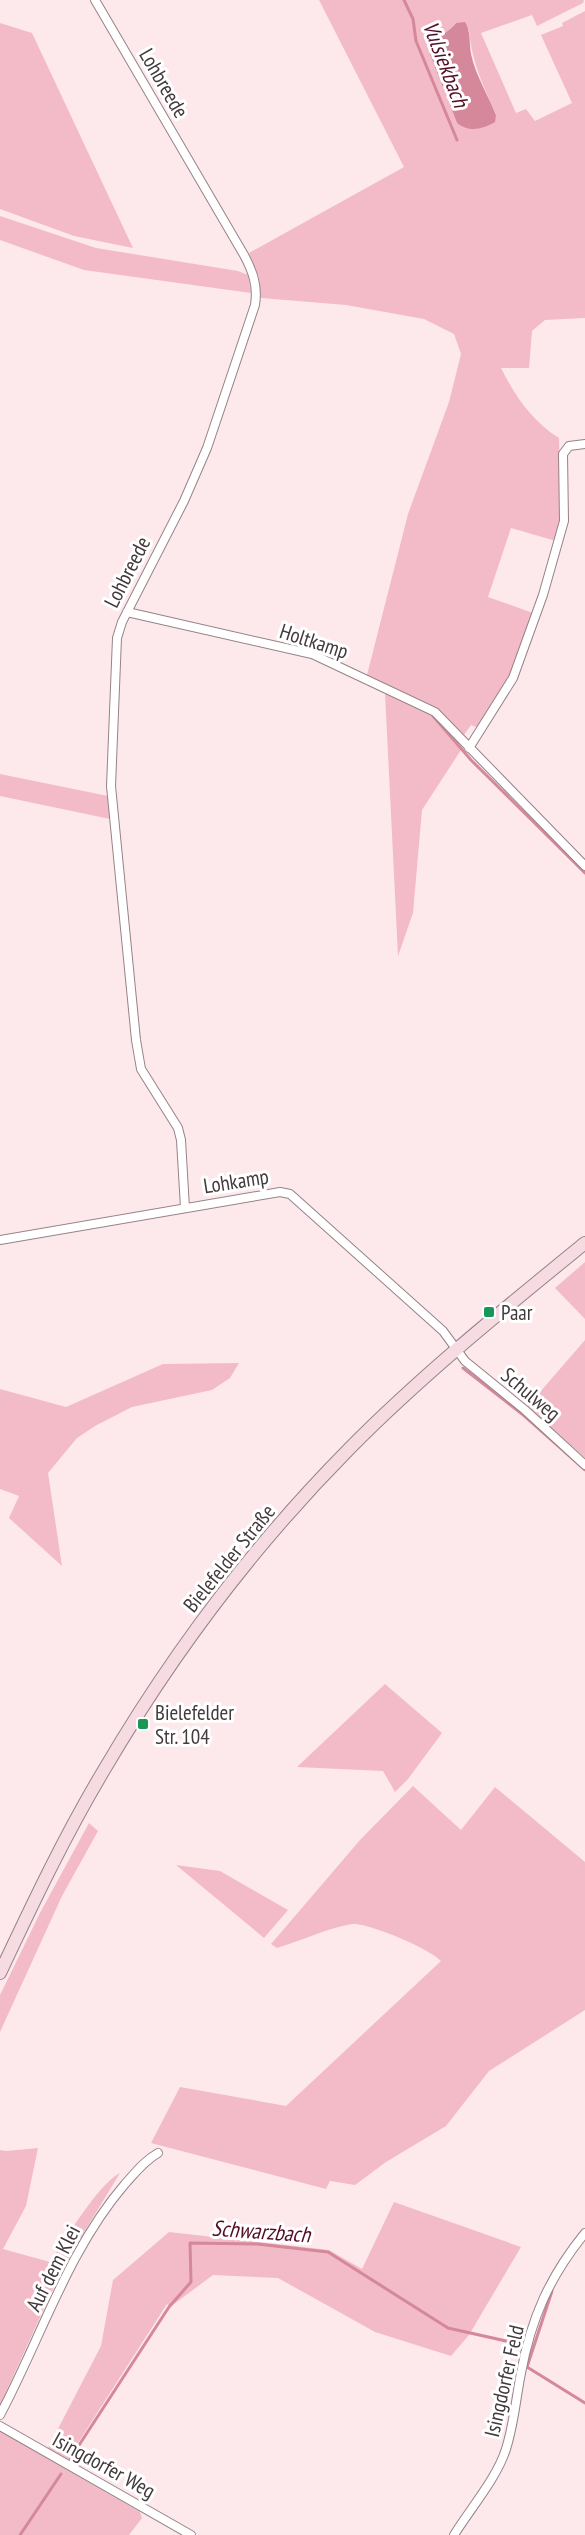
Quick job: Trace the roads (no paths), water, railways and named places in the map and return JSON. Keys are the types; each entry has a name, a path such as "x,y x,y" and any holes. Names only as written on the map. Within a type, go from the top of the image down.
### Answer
{"main road":[{"name":"Bielefelder Straße","path":"0,1973 30,1910 103,1772 167,1670 212,1608 301,1499 401,1398 456,1349 585,1243"}],"street":[{"name":"Lohbreede","path":"95,0 244,255 255,279 257,292 255,305 207,448 184,501 127,612 117,638 112,797 141,1069 178,1128 181,1140 185,1208"},
{"path":"469,748 513,678 543,595 564,521 563,453 569,446 585,444"},
{"name":"Holtkamp","path":"127,612 312,654 435,712 585,866"},
{"name":"Lohkamp","path":"0,1240 280,1192 290,1194 443,1331 456,1349"},
{"name":"Schulweg","path":"456,1349 465,1361 525,1410 585,1465"},
{"name":"Auf dem Klei","path":"0,2415 81,2247 112,2199 148,2159 158,2153"},
{"name":"Isingdorfer Feld","path":"454,2535 505,2452 512,2431 530,2337 549,2283 585,2233"},
{"name":"Isingdorfer Weg","path":"0,2426 191,2535"}],"water":[{"path":"465,22 473,62 496,115 495,122 476,129 466,128 457,123 429,52 434,42 456,23"}],"waterway":[{"name":"Vulsiekbach","path":"404,0 413,19 416,41 457,140"},
{"path":"433,716 471,760 585,873"},
{"path":"463,1368 522,1414 585,1470"},
{"name":"Schwarzbach","path":"70,2459 169,2307 191,2282 190,2243 257,2244 328,2252 448,2328 524,2345"},
{"name":"Schwarzbach","path":"552,2291 527,2367 585,2403"},
{"name":"Schwarzbach","path":"20,2535 61,2474"}],"place":[{"name":"Paar","path":"489,1312"},
{"name":"Bielefelder Str. 104","path":"143,1724"}]}
